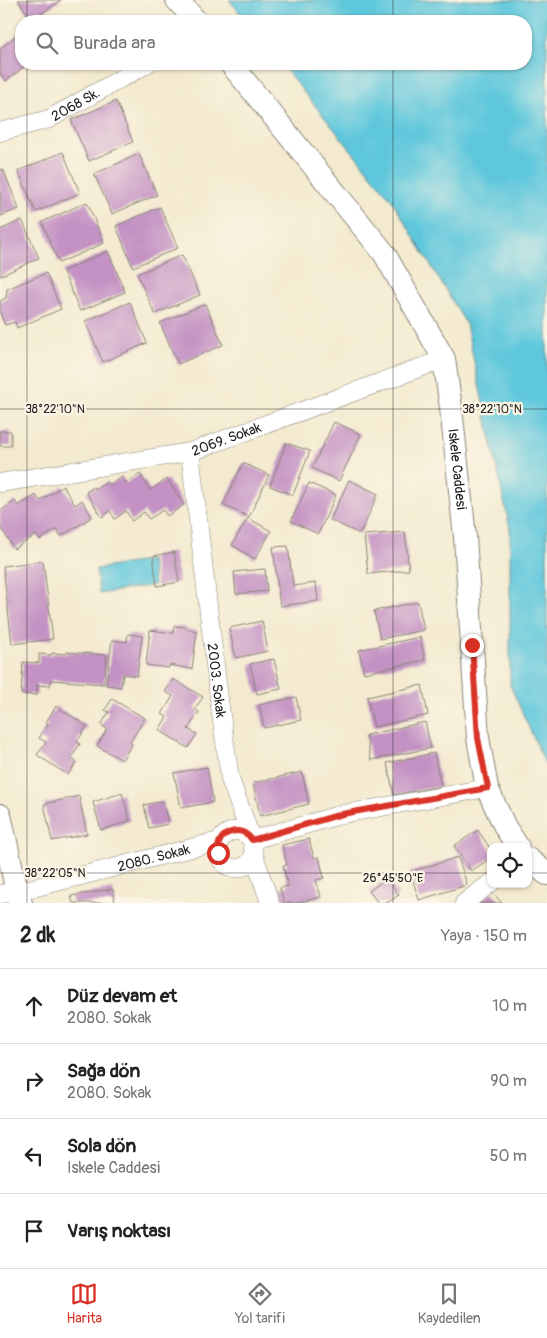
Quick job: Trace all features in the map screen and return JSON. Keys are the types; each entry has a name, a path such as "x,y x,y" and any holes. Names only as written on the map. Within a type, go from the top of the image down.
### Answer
{"street":[{"path":"177,0 191,15"},
{"name":"2068 Sk.","path":"0,132 49,119 136,70"},
{"name":"Iskele Caddesi","path":"236,70 384,253 444,359 465,537 478,738 488,788 505,827 515,843"},
{"name":"2069. Sokak","path":"0,482 190,452 444,359"},
{"name":"2003. Sokak","path":"190,452 230,780 270,903"},
{"path":"219,841 218,853 220,859 224,864 236,869 252,861 253,848 342,814 488,788"},
{"path":"0,819 13,896"},
{"name":"2080. Sokak","path":"13,896 219,841 223,836 234,831 246,834 253,848"},
{"path":"532,862 547,874"},
{"path":"464,903 487,886"}],"water":[{"path":"229,0 547,0 547,768 510,685 510,529 466,324 391,199 286,70 532,70 532,15 242,15"},
{"path":"151,560 154,585 99,594 96,569"}],"building":[{"path":"18,0 61,0 39,15 28,15"},
{"path":"15,36 15,70 20,70 6,81 0,74 0,49"},
{"path":"116,101 133,142 89,161 71,120"},
{"path":"63,152 80,193 36,212 18,171"},
{"path":"139,154 157,195 112,214 94,174"},
{"path":"3,169 19,209 0,216 0,170"},
{"path":"87,202 104,243 59,263 42,222"},
{"path":"160,207 178,248 133,267 116,226"},
{"path":"22,220 39,258 0,276 0,230"},
{"path":"108,251 125,292 80,311 63,271"},
{"path":"182,255 200,295 155,314 137,274"},
{"path":"46,273 61,309 17,328 15,322 5,325 0,313 0,301 6,298 7,289"},
{"path":"130,302 147,343 103,362 85,321"},
{"path":"205,304 223,345 178,364 160,323"},
{"path":"334,422 361,434 339,481 312,468"},
{"path":"0,431 11,431 11,446 0,446"},
{"path":"286,443 310,451 293,495 270,486"},
{"path":"243,463 269,475 249,517 223,505"},
{"path":"140,474 150,490 167,479 184,505 167,516 163,510 149,519 144,512 132,521 126,511 115,519 110,511 102,517 86,492 94,487 96,489 107,482 109,485 122,477 126,483"},
{"path":"349,480 378,494 360,534 330,520"},
{"path":"309,483 336,495 318,534 291,521"},
{"path":"63,486 75,505 82,500 92,517 61,536 57,529 40,540 36,535 14,549 0,526 0,511 15,501 18,506 36,495 40,501"},
{"path":"248,518 271,531 255,559 232,545"},
{"path":"405,532 409,570 368,574 364,535"},
{"path":"288,546 293,586 316,583 318,601 280,606 273,547"},
{"path":"174,552 179,582 157,586 153,556"},
{"path":"43,561 53,639 12,644 3,566"},
{"path":"265,569 267,591 236,594 234,572"},
{"path":"418,602 424,630 380,639 374,611"},
{"path":"262,621 268,651 236,658 229,628"},
{"path":"174,626 186,627 186,629 197,631 192,669 169,665 169,668 146,665 150,630 173,633"},
{"path":"128,634 142,636 137,676 123,674 121,687 106,685 112,640 127,642"},
{"path":"420,637 425,660 364,673 359,650"},
{"path":"67,652 107,655 104,684 51,680 50,686 37,685 37,695 21,694 23,662 39,663 39,654 66,654"},
{"path":"274,659 281,689 257,694 250,664"},
{"path":"173,679 203,697 195,709 199,712 188,729 197,734 188,748 159,730 167,717 162,714 173,696 165,692"},
{"path":"422,685 428,715 374,727 367,697"},
{"path":"296,697 301,720 264,728 259,705"},
{"path":"112,699 145,718 130,742 132,744 122,760 97,746 107,729 101,725 109,712 105,710"},
{"path":"56,706 87,726 77,742 80,744 71,758 77,762 68,775 37,755 46,742 39,738"},
{"path":"425,722 431,748 371,760 366,735"},
{"path":"434,753 441,786 394,795 387,763"},
{"path":"207,767 213,802 181,808 174,773"},
{"path":"302,772 309,804 260,816 253,783"},
{"path":"122,793 130,821 101,830 93,802"},
{"path":"79,796 87,834 52,841 44,804"},
{"path":"163,801 168,824 149,828 144,805"},
{"path":"478,830 487,844 487,861 471,871 454,846"},
{"path":"309,839 314,858 319,857 324,878 316,880 321,897 296,903 284,903 280,888 288,886 283,866 287,865 282,845"},
{"path":"458,857 467,885 419,900 410,872"},
{"path":"387,878 399,895 387,903 378,903 369,891"},
{"path":"113,889 115,903 73,903 71,896"},
{"path":"492,892 502,903 479,903"}],"route":[{"path":"218,853 219,841 223,836 234,831 240,831 252,840 342,814 488,788 478,738 472,645"}]}
